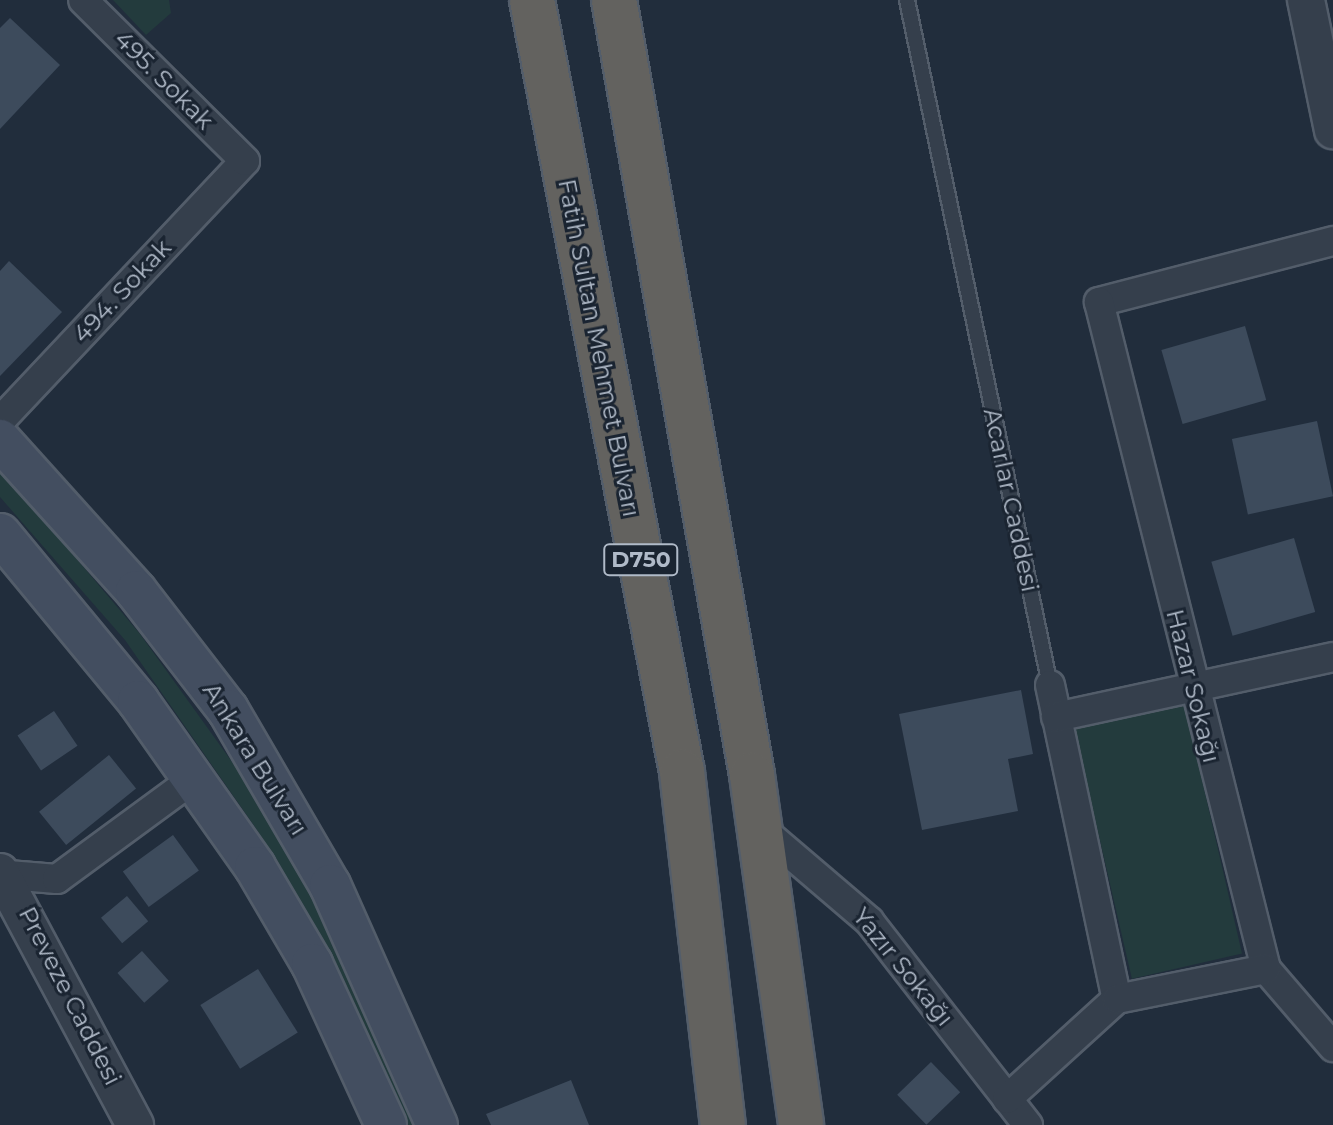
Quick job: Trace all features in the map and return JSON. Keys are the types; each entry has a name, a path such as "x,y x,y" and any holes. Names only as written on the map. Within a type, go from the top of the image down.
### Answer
{"highway":[{"name":"Fatih Sultan Mehmet Bulvarı","path":"532,0 682,772 723,1125"},
{"name":"D750","path":"614,0 759,827 801,1125"}],"main road":[{"name":"Ankara Bulvarı","path":"0,440 136,591 228,710 330,885 437,1125"},
{"path":"0,534 196,777 306,953 386,1125"}],"street":[{"name":"495. Sokak","path":"83,0 245,161"},
{"path":"1306,0 1333,130"},
{"name":"494. Sokak","path":"0,421 245,161"},
{"name":"Hazar Sokağı","path":"1333,241 1099,302 1193,688 1266,969 1333,1047"},
{"path":"1056,717 1333,657"},
{"name":"Acarlar Caddesi","path":"1050,685 1117,999"},
{"path":"4,873 57,879 196,777"},
{"name":"Yazır Sokağı","path":"759,827 869,921 1028,1125"},
{"name":"Preveze Caddesi","path":"4,873 135,1125"},
{"path":"1007,1099 1117,999 1266,969"}],"lane":[{"name":"Acarlar Caddesi","path":"907,0 1050,685"}],"green space":[{"path":"113,0 169,0 171,13 146,35"},
{"path":"0,468 140,634 240,773 325,920 414,1125 401,1125 303,911 257,830 125,640 0,497"},
{"path":"1184,702 1242,953 1132,979 1074,727"}],"building":[{"path":"10,18 60,65 0,129 0,28"},
{"path":"9,261 62,312 0,376 0,271"},
{"path":"1245,326 1266,400 1183,424 1161,350"},
{"path":"1317,421 1333,496 1248,514 1232,439"},
{"path":"1294,538 1315,612 1233,636 1211,562"},
{"path":"1021,690 1033,754 1008,759 1018,811 922,830 899,714"},
{"path":"54,711 77,746 41,770 18,736"},
{"path":"109,755 136,788 66,845 39,812"},
{"path":"173,835 199,871 149,907 123,871"},
{"path":"127,896 148,921 122,943 101,918"},
{"path":"142,951 169,981 144,1003 117,973"},
{"path":"258,969 298,1033 240,1069 200,1005"},
{"path":"931,1062 960,1092 926,1125 897,1095"},
{"path":"571,1080 589,1125 491,1125 486,1114"}]}
